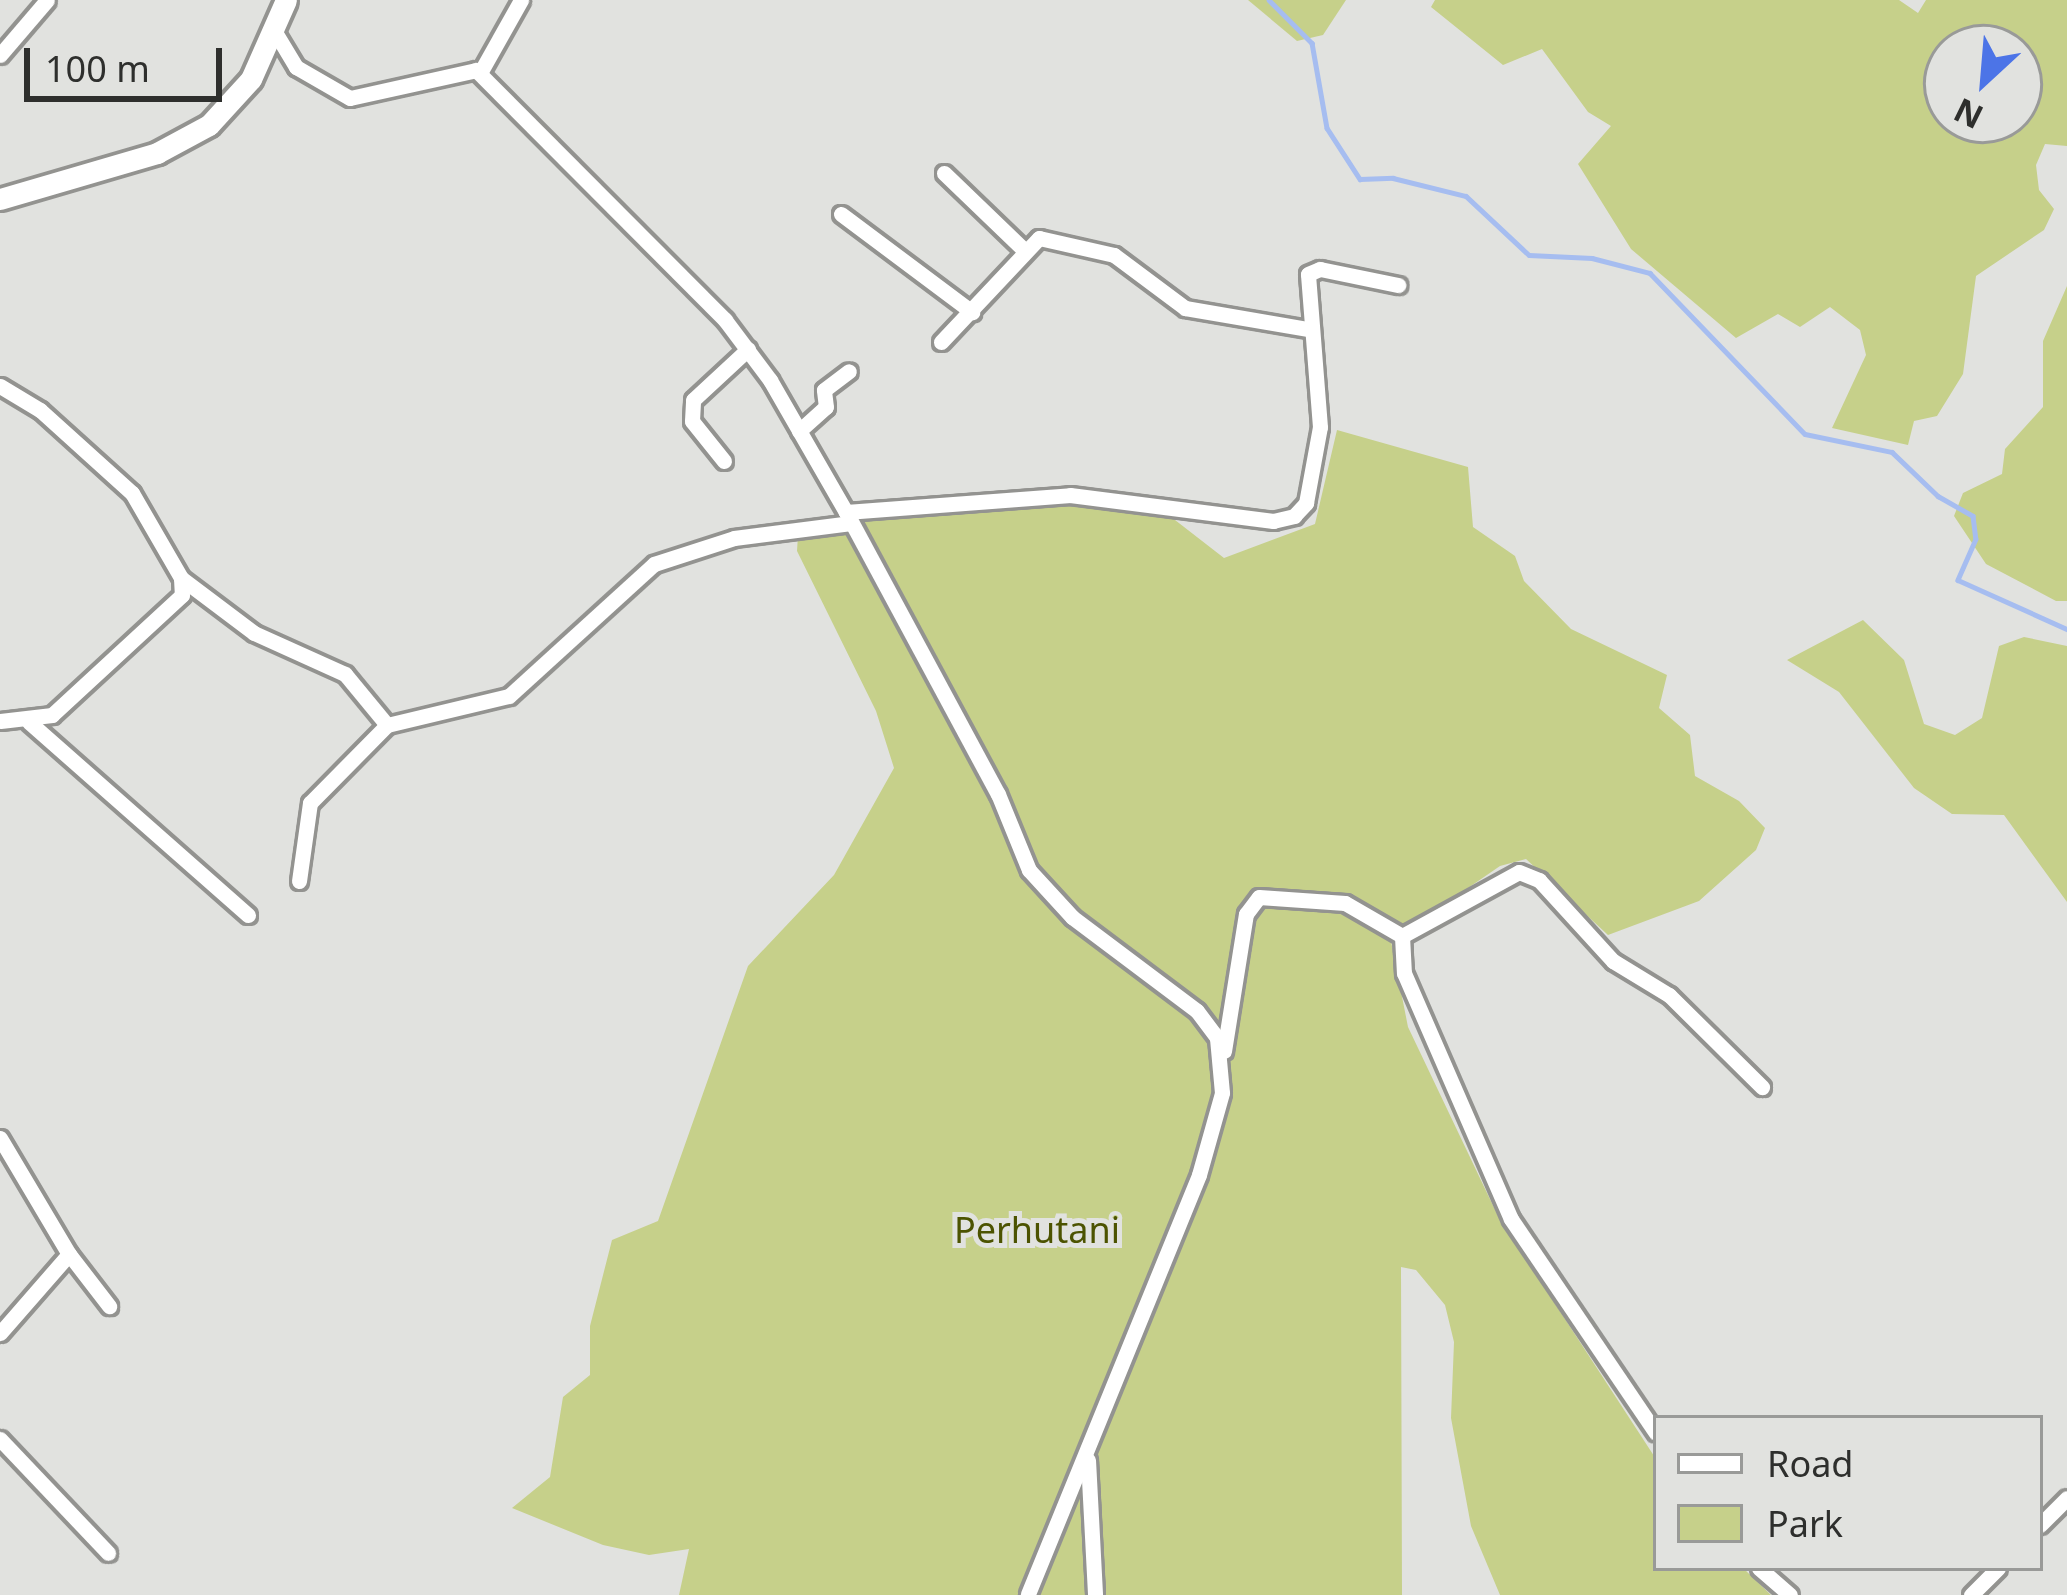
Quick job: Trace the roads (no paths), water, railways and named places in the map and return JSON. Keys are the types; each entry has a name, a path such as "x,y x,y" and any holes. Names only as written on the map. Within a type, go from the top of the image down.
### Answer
{"highway":[{"path":"0,199 185,140 230,107 275,32 286,0"}],"street":[{"path":"0,55 47,0"},
{"path":"480,73 521,0"},
{"path":"275,32 289,61 342,97 466,68 480,73 748,349 800,431 998,794 1029,870 1072,917 1197,1011 1223,1059"},
{"path":"944,172 1023,249"},
{"path":"841,214 973,312"},
{"path":"941,342 973,312 1023,249 1039,238 1106,251 1185,308 1308,329"},
{"path":"299,880 304,813 388,724 509,696 655,564 734,538 848,517 1070,495 1273,520 1294,516 1306,502 1320,427 1308,329 1314,269 1398,285"},
{"path":"724,460 692,421 693,400 748,349"},
{"path":"800,431 826,407 824,390 849,371"},
{"path":"0,386 40,410 133,493 181,578 238,623 345,674 388,724"},
{"path":"0,721 29,722 60,710 173,611 181,578"},
{"path":"29,722 248,915"},
{"path":"1402,936 1506,875 1528,874 1612,962 1669,995 1762,1087"},
{"path":"1028,1595 1087,1450 1098,1408 1199,1175 1222,1093 1246,914 1259,896 1345,903 1402,936"},
{"path":"1402,936 1404,973 1511,1219 1653,1429"},
{"path":"0,1138 69,1254 110,1306"},
{"path":"0,1334 69,1254"},
{"path":"0,1439 108,1553"},
{"path":"1087,1450 1095,1595"},
{"path":"2043,1522 2067,1498"},
{"path":"1762,1571 1790,1595"},
{"path":"1971,1595 1994,1571"}],"waterway":[{"path":"1269,0 1312,43 1327,128 1360,179 1393,178 1466,196 1529,255 1592,258 1650,273 1805,434 1892,452 1938,496 1973,516 1976,539 1958,580 2067,629"}],"park label":[{"name":"Perhutani","path":"1037,1230"}]}
